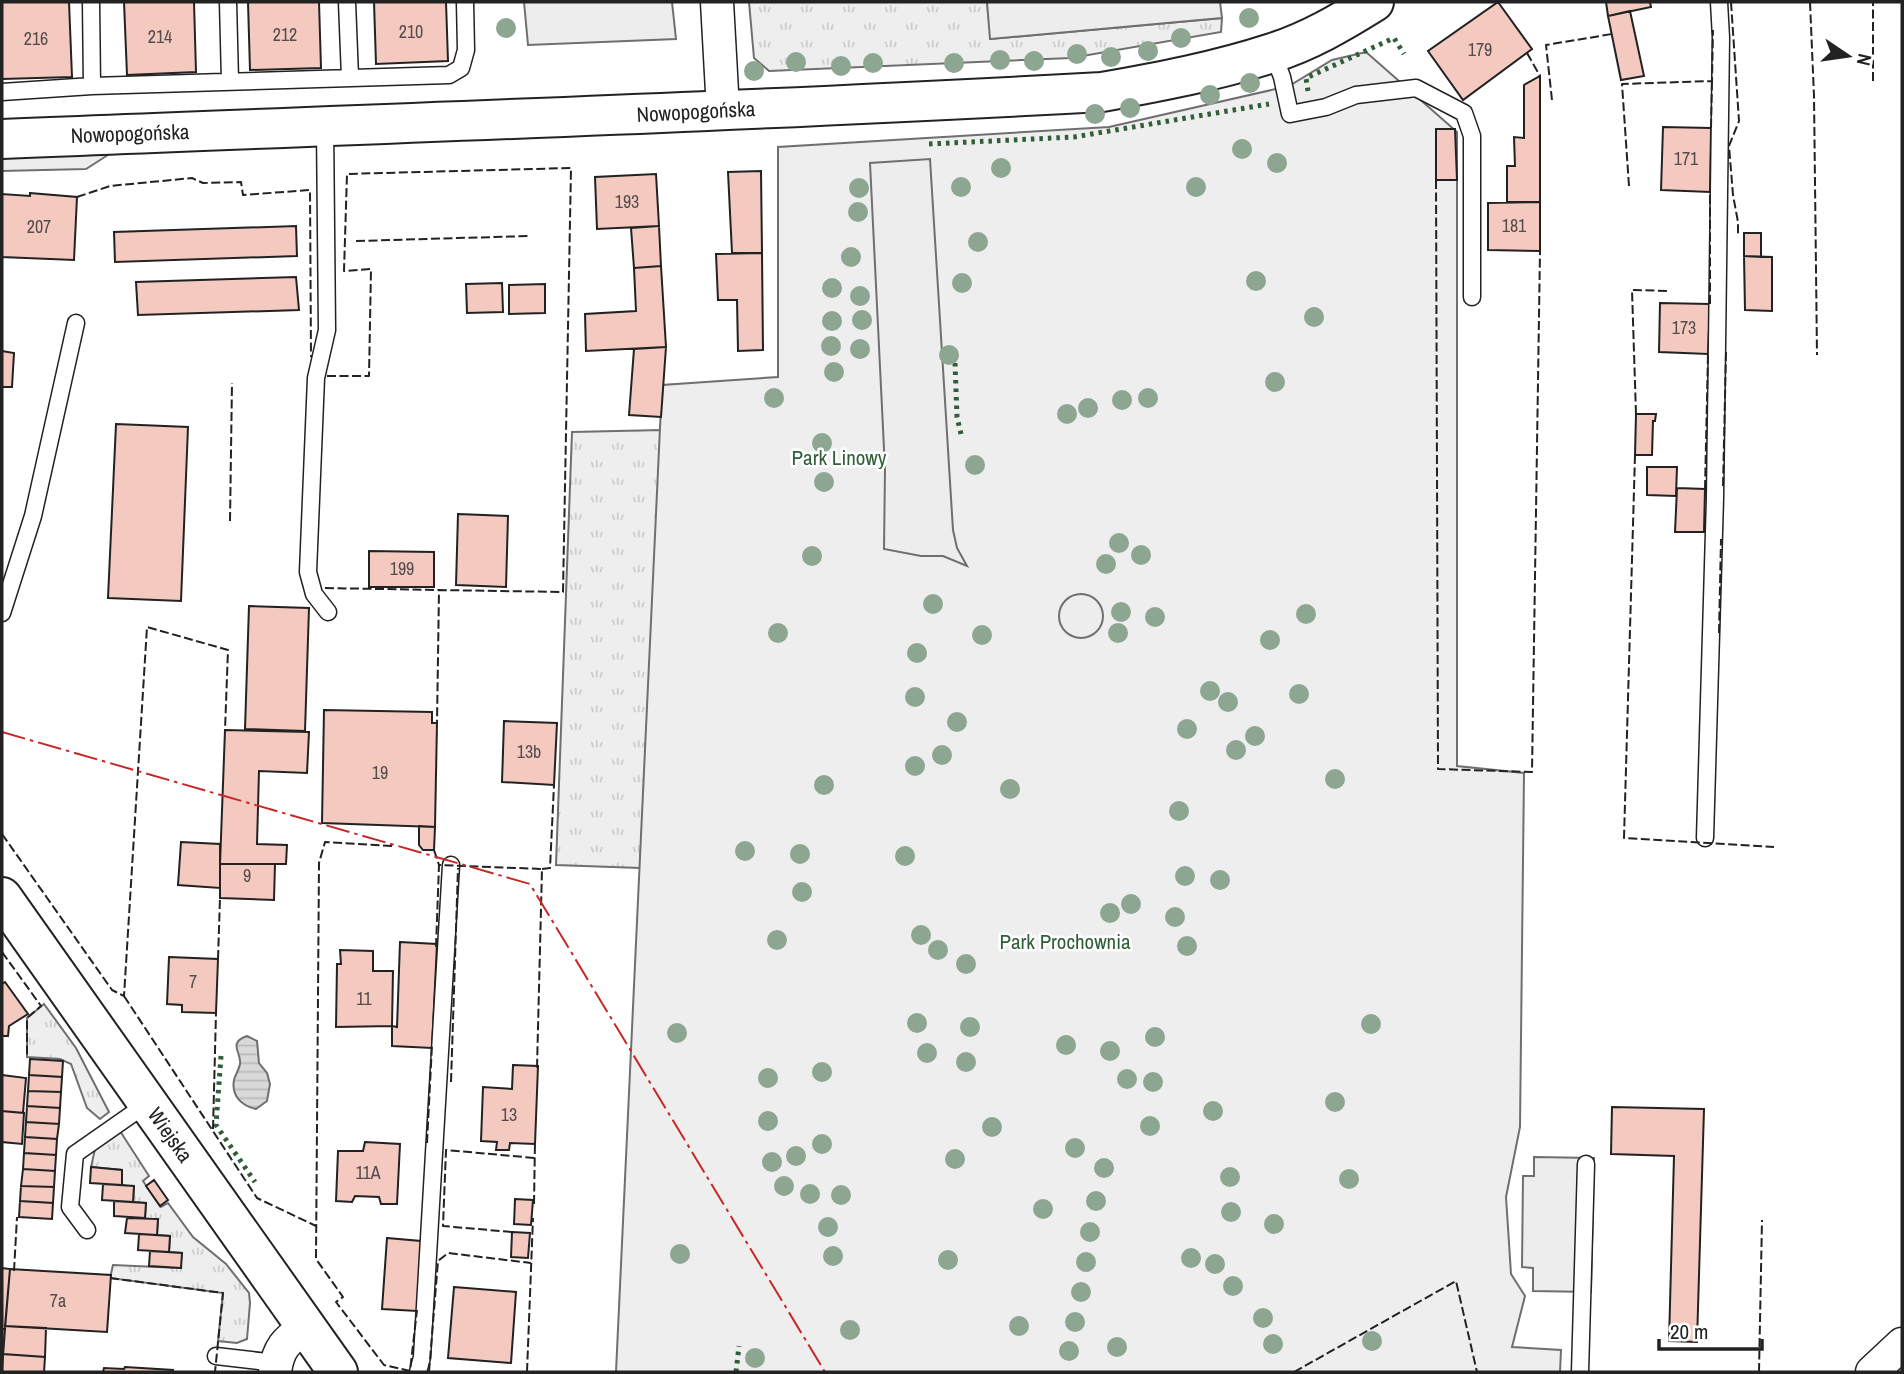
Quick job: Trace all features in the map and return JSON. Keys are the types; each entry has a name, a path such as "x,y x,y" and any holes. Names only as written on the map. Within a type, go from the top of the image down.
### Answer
{"street":[{"path":"717,2 723,110"},
{"name":"Nowopogońska","path":"2,139 325,125 530,120 1102,92 1158,82 1273,53 1336,26 1374,2"},
{"name":"Wiejska","path":"2,897 338,1372"},
{"path":"276,1368 278,1355 289,1339 305,1327"},
{"path":"1872,1372 1902,1344"}],"lane":[{"path":"91,2 92,86"},
{"path":"228,2 230,81"},
{"path":"347,2 350,77"},
{"path":"2,92 92,86 449,75 461,68 466,50 465,2"},
{"path":"1705,838 1715,485 1721,38 1719,2"},
{"path":"1273,53 1282,77 1290,114 1326,107 1356,95 1416,88 1464,113 1472,136 1472,298"},
{"path":"325,125 327,330 316,378 308,572 314,594 328,612"},
{"path":"2,613 33,516 76,323"},
{"path":"418,1372 422,1357 451,865"},
{"path":"87,1230 70,1207 75,1154 148,1103"},
{"path":"1580,1372 1586,1164"},
{"path":"216,1356 276,1368"}],"green space":[{"path":"749,2 987,2 991,39 1222,18 1221,32 1071,58 769,71 754,58"},
{"name":"Park Prochownia","path":"1366,52 1457,132 1457,766 1524,773 1520,1127 1506,1197 1511,1274 1525,1296 1512,1347 1561,1350 1560,1372 616,1372 662,385 778,377 778,147 1109,127 1289,86 1332,60"},
{"path":"661,430 640,868 556,865 572,432"},
{"path":"44,1004 76,1048 109,1112 100,1119 87,1108 71,1064 60,1059 27,1057 27,1018"},
{"path":"120,1131 149,1176 143,1181 161,1207 168,1203 193,1237 226,1264 249,1293 247,1339 237,1343 218,1341 223,1293 110,1278 113,1265 180,1268 182,1253 169,1252 170,1236 157,1235 158,1220 145,1218 146,1203 133,1202 134,1187 122,1185 122,1170 91,1167 95,1149"}],"shaded area":[{"path":"524,2 672,2 676,39 528,45"},
{"path":"987,2 1220,2 1222,18 990,39"},
{"path":"111,153 86,169 2,171 2,157"},
{"path":"930,159 953,530 957,548 967,566 943,556 921,556 884,549 885,469 870,163"},
{"path":"1081,594 1096,601 1103,616 1096,631 1081,638 1066,631 1059,616 1066,601"},
{"path":"247,1036 257,1041 259,1063 267,1073 270,1084 267,1101 256,1109 246,1105 234,1091 240,1064 237,1045"},
{"path":"1534,1157 1594,1158 1591,1292 1533,1291 1533,1268 1522,1267 1523,1176 1534,1176"}],"building":[{"path":"2,2 69,2 72,77 2,79"},
{"path":"124,2 194,2 196,72 127,75"},
{"path":"248,2 319,2 321,68 250,70"},
{"path":"374,2 446,2 448,61 376,64"},
{"path":"1498,2 1532,49 1463,100 1428,51"},
{"path":"1606,2 1650,2 1651,7 1608,16"},
{"path":"1630,11 1644,76 1621,80 1608,16"},
{"path":"1540,76 1540,202 1507,202 1507,166 1515,166 1514,137 1524,138 1524,85"},
{"path":"1663,127 1711,128 1710,192 1661,190"},
{"path":"1436,129 1455,129 1457,180 1436,180"},
{"path":"761,171 762,253 732,253 728,172"},
{"path":"656,174 659,226 597,229 595,177"},
{"path":"30,193 77,197 74,260 2,257 2,194 30,196"},
{"path":"1540,202 1540,251 1488,250 1488,203"},
{"path":"296,226 297,256 115,262 114,232"},
{"path":"659,226 661,266 634,268 631,228"},
{"path":"1744,233 1761,233 1761,257 1744,256"},
{"path":"762,253 763,350 738,351 737,300 718,300 716,254"},
{"path":"1744,256 1772,257 1772,311 1745,310"},
{"path":"661,266 666,347 586,351 585,314 636,311 634,268"},
{"path":"296,277 299,310 138,315 136,282"},
{"path":"502,283 503,312 467,313 466,284"},
{"path":"545,284 545,313 509,314 509,285"},
{"path":"1660,303 1710,304 1708,354 1659,352"},
{"path":"666,347 661,417 629,415 634,349"},
{"path":"2,351 14,353 12,387 2,387"},
{"path":"1636,414 1656,414 1653,421 1652,455 1635,455"},
{"path":"116,424 188,427 181,601 108,598"},
{"path":"1647,467 1677,467 1676,496 1647,495"},
{"path":"1677,488 1705,489 1704,532 1675,532"},
{"path":"458,514 508,516 506,587 456,585"},
{"path":"369,551 434,552 434,587 369,587"},
{"path":"249,606 309,608 305,731 245,729"},
{"path":"324,710 432,712 432,723 437,723 435,827 322,823"},
{"path":"504,721 557,723 554,785 502,782"},
{"path":"225,730 309,732 307,773 259,771 257,844 287,845 286,864 220,864"},
{"path":"419,826 435,827 434,850 423,850 419,845"},
{"path":"181,842 220,844 220,888 178,885"},
{"path":"220,864 275,864 274,900 220,898"},
{"path":"400,942 437,944 432,1048 392,1046 392,1026 397,1027"},
{"path":"340,950 373,951 373,971 393,971 392,1026 336,1027 337,964 341,964"},
{"path":"169,957 218,959 216,1013 182,1012 182,1005 167,1004"},
{"path":"5,982 28,1014 9,1026 8,1036 2,1036 2,984"},
{"path":"30,1059 63,1061 62,1077 29,1075"},
{"path":"513,1065 538,1066 535,1144 510,1143 509,1150 496,1150 497,1142 481,1141 483,1087 512,1089"},
{"path":"2,1075 26,1078 23,1113 2,1111"},
{"path":"29,1075 62,1077 61,1092 28,1091"},
{"path":"28,1091 61,1092 60,1108 27,1106"},
{"path":"27,1106 60,1108 59,1124 26,1122"},
{"path":"1612,1107 1704,1109 1697,1342 1669,1341 1674,1156 1611,1154"},
{"path":"2,1111 24,1113 22,1144 2,1142"},
{"path":"26,1122 59,1124 57,1139 25,1137"},
{"path":"25,1137 57,1139 56,1155 24,1153"},
{"path":"365,1142 400,1144 397,1204 381,1204 379,1197 355,1196 352,1202 336,1201 338,1151 363,1151"},
{"path":"24,1153 56,1155 55,1171 23,1169"},
{"path":"91,1167 122,1170 122,1185 90,1183"},
{"path":"23,1169 55,1171 54,1187 21,1186"},
{"path":"154,1180 168,1200 160,1206 146,1186"},
{"path":"103,1184 134,1186 133,1202 102,1200"},
{"path":"21,1186 54,1187 53,1203 20,1201"},
{"path":"515,1199 533,1200 531,1225 514,1224"},
{"path":"20,1201 53,1203 52,1219 19,1217"},
{"path":"114,1201 146,1203 145,1218 114,1216"},
{"path":"127,1218 158,1219 157,1235 125,1233"},
{"path":"512,1232 530,1233 528,1258 511,1257"},
{"path":"139,1234 170,1236 169,1252 138,1250"},
{"path":"387,1238 421,1241 417,1311 382,1309"},
{"path":"150,1251 182,1253 181,1268 149,1266"},
{"path":"2,1268 10,1269 5,1329 2,1329"},
{"path":"10,1269 111,1275 107,1332 5,1326"},
{"path":"454,1287 516,1292 511,1363 448,1358"},
{"path":"5,1326 46,1328 45,1357 3,1354"},
{"path":"2,1329 5,1329 2,1370"},
{"path":"3,1354 45,1357 44,1372 2,1372"},
{"path":"125,1367 173,1372 103,1372 104,1368"}],"hedge":[{"path":"1308,91 1306,78 1394,38 1404,54"},
{"path":"929,144 1074,137 1269,104"},
{"path":"955,363 957,417 961,434"},
{"path":"221,1056 216,1125 255,1182"},
{"path":"736,1372 739,1346"}],"fence":[{"path":"1731,2 1739,121 1729,146 1738,235"},
{"path":"1810,2 1814,96 1817,355"},
{"path":"1873,2 1873,81"},
{"path":"1629,186 1622,84 1712,81 1713,30"},
{"path":"1552,100 1546,45 1612,34"},
{"path":"1527,53 1540,76"},
{"path":"1711,128 1712,81"},
{"path":"327,376 369,376 371,269 344,271 347,174 571,168 563,592 439,590 437,723"},
{"path":"77,197 110,186 192,178 203,183 241,182 243,195 310,190 311,357"},
{"path":"1436,180 1438,769 1532,772 1540,251"},
{"path":"1710,192 1710,304"},
{"path":"356,241 529,236"},
{"path":"1636,414 1632,290 1670,291"},
{"path":"1723,486 1726,352"},
{"path":"1705,489 1708,354"},
{"path":"230,521 232,383"},
{"path":"1635,455 1624,838 1774,847"},
{"path":"1719,633 1721,539"},
{"path":"325,588 439,590"},
{"path":"2,834 112,990 124,996 147,627 228,650 225,730"},
{"path":"542,869 550,868 554,785"},
{"path":"392,846 325,842 319,863 316,1259 343,1297 336,1302 384,1365 410,1371 417,1310"},
{"path":"434,850 439,865"},
{"path":"436,947 439,865 542,869 537,1068"},
{"path":"451,1082 458,868"},
{"path":"218,959 220,898"},
{"path":"2,952 41,1006 27,1018 27,1057"},
{"path":"124,996 257,1198 316,1226"},
{"path":"213,1129 216,1013"},
{"path":"427,1143 432,1045"},
{"path":"534,1204 535,1141"},
{"path":"512,1232 443,1226 446,1150 535,1158"},
{"path":"14,1271 17,1217"},
{"path":"527,1372 533,1218"},
{"path":"1759,1372 1762,1220"},
{"path":"429,1372 438,1261 448,1253 531,1263"},
{"path":"110,1278 223,1293 215,1372"},
{"path":"1294,1372 1456,1281 1477,1372"}],"power":[{"path":"2,732 530,884 825,1372"}],"park label":[{"name":"Park Linowy","path":"839,458"}]}
